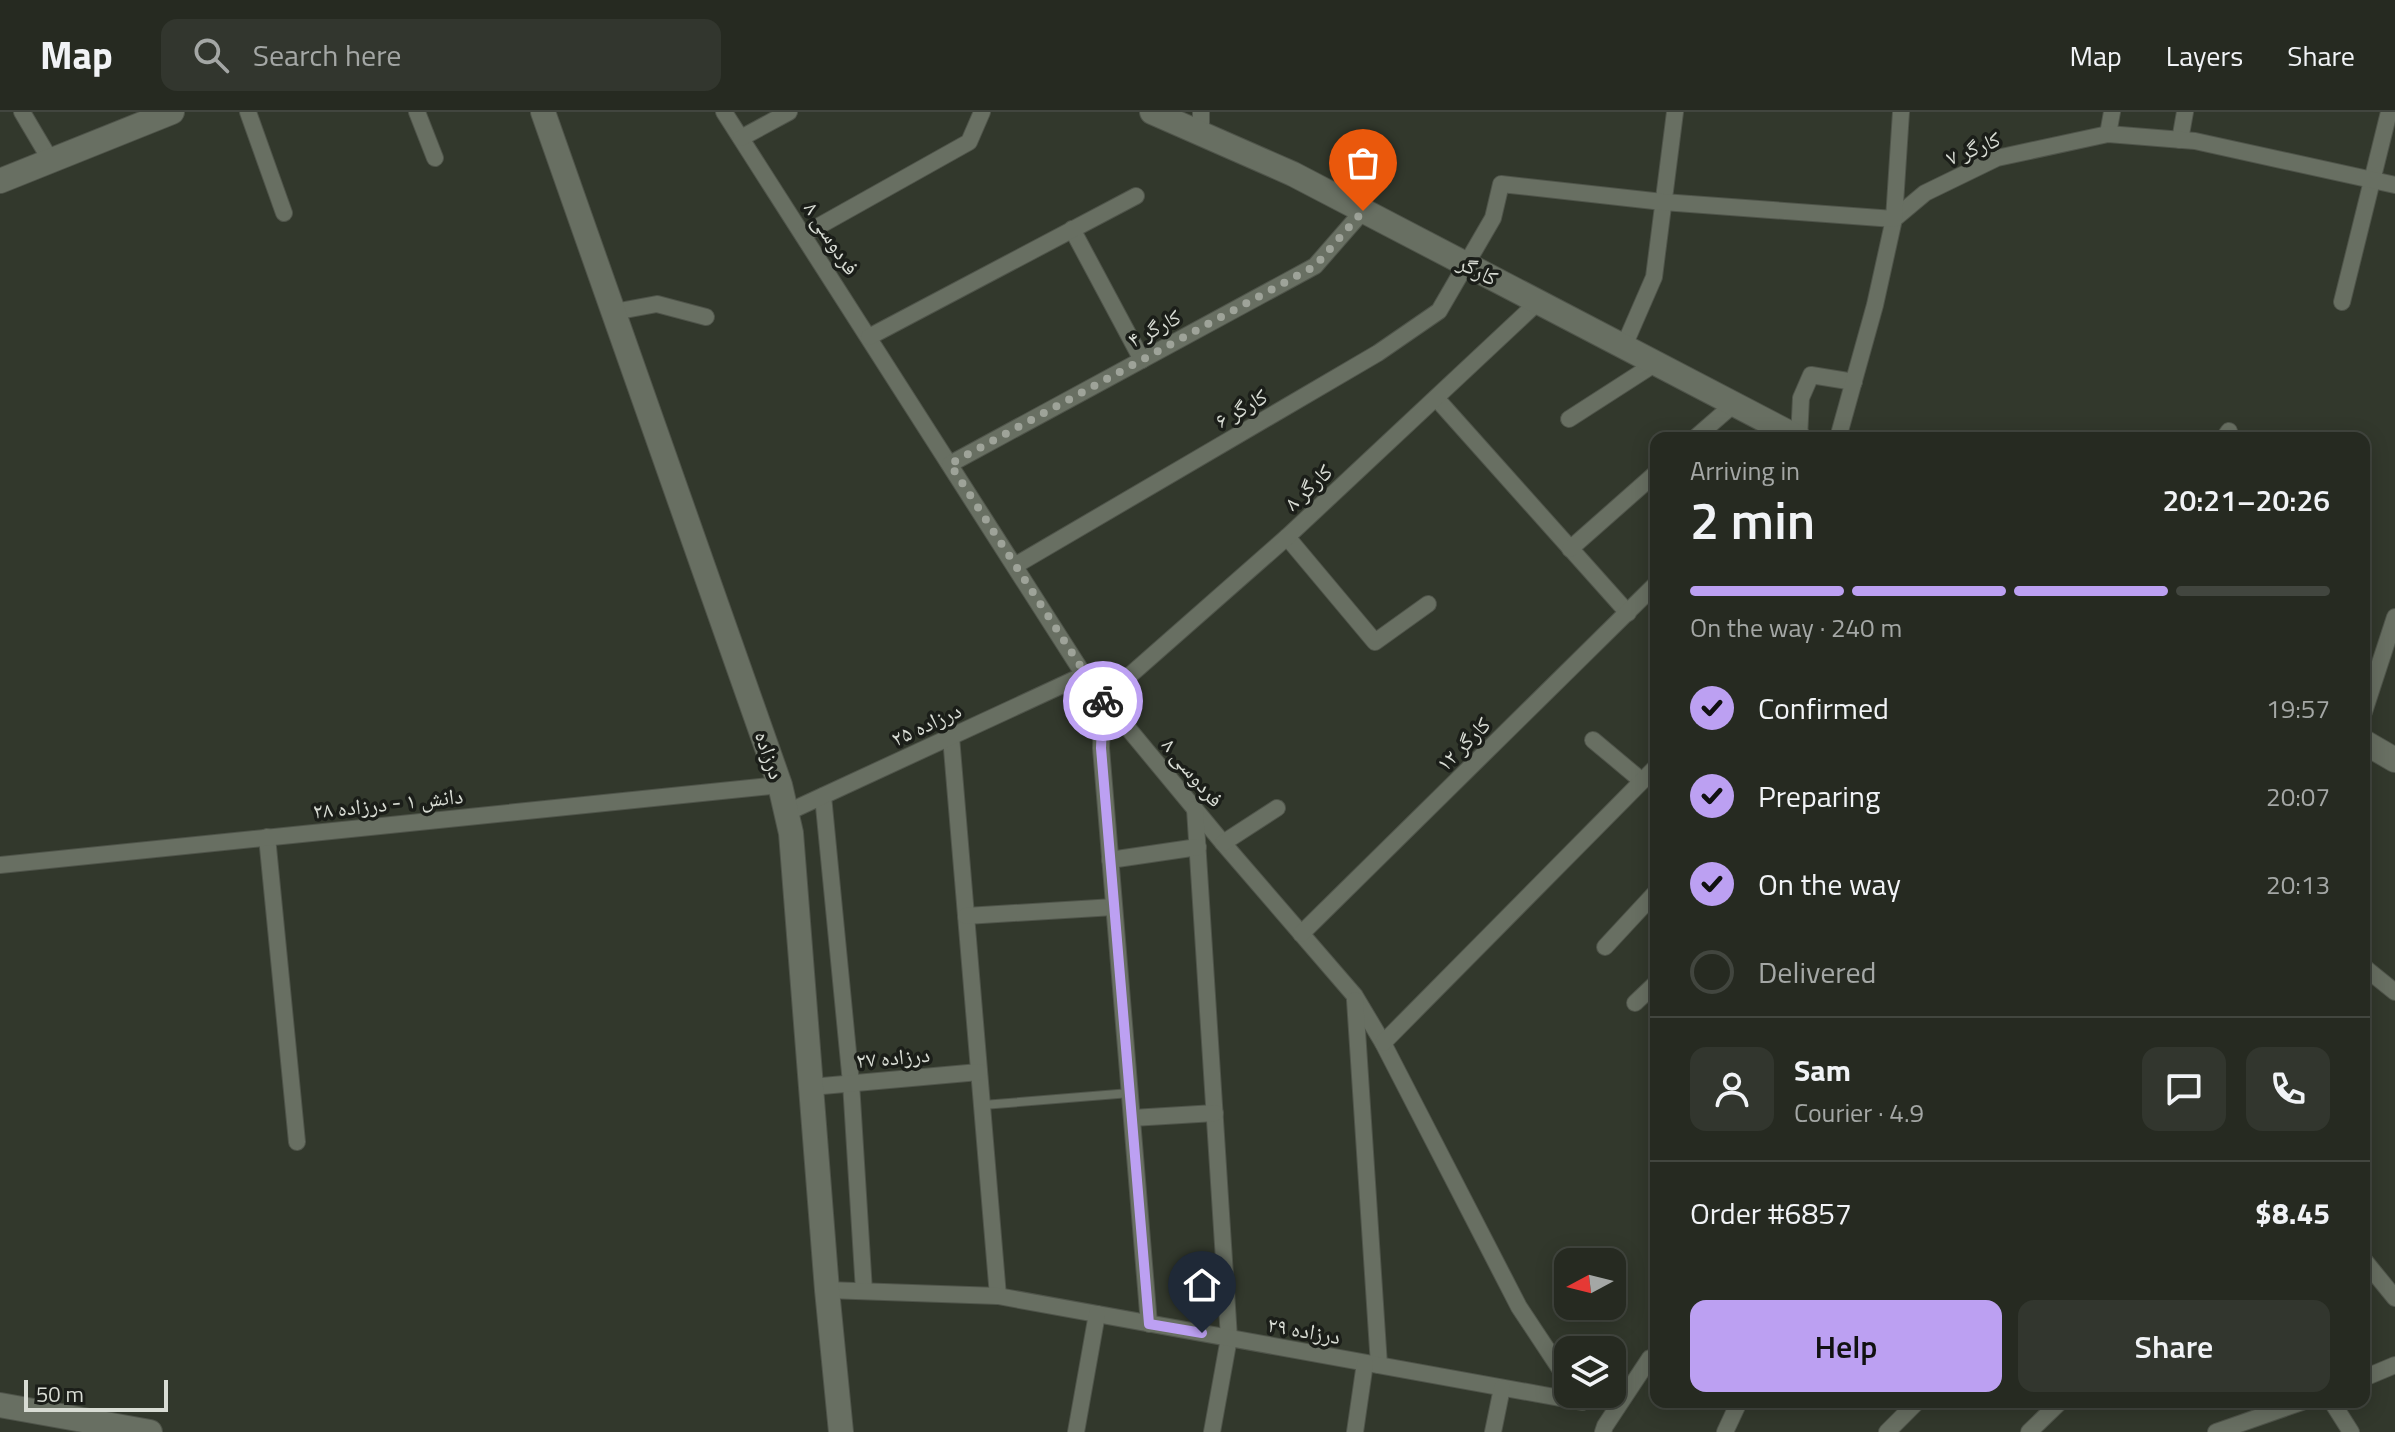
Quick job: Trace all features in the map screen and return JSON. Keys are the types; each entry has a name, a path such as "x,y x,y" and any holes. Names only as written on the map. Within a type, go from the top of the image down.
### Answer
{"main road":[{"path":"0,181 172,112"},
{"name":"درزاده","path":"543,112 780,785 791,833 841,1432"},
{"name":"کارگر","path":"1152,112 1201,123 1788,432"},
{"path":"2370,745 2395,760"},
{"path":"0,1405 150,1432"}],"street":[{"path":"22,112 51,161"},
{"path":"248,112 284,213"},
{"path":"417,112 435,158"},
{"name":"فردوسی ۸","path":"724,112 1084,675 1355,996 1383,1043 1519,1307 1554,1360"},
{"path":"741,138 789,112"},
{"path":"803,235 969,142 982,112"},
{"path":"1624,346 1654,277 1675,112"},
{"path":"1840,432 1875,305 1894,219 1901,112"},
{"path":"2108,134 2112,112"},
{"path":"2180,140 2185,112"},
{"path":"2342,302 2389,112"},
{"name":"کارگر ۷","path":"1894,219 1925,193 1997,158 2108,134 2195,141 2395,185"},
{"name":"کارگر ۶","path":"1016,565 1378,353 1439,311 1493,218 1501,184 1663,202"},
{"path":"869,337 1136,196"},
{"path":"1663,202 1894,219"},
{"name":"کارگر ۴","path":"950,464 1315,266 1363,211"},
{"path":"1072,229 1142,360"},
{"name":"کارگر ۸","path":"1103,699 1287,537 1538,302"},
{"path":"614,312 657,304 706,317"},
{"path":"1569,419 1656,363"},
{"path":"1799,432 1801,398 1811,375 1854,382"},
{"path":"1436,398 1628,613"},
{"path":"1702,432 1734,404"},
{"path":"1570,549 1650,478"},
{"path":"1287,537 1375,642 1428,604"},
{"name":"کارگر ۱۲","path":"1301,934 1650,590"},
{"path":"2370,694 2395,617"},
{"name":"درزاده ۲۵","path":"786,813 1084,675"},
{"path":"1103,699 1101,748 1149,1324"},
{"path":"951,737 998,1296"},
{"path":"1593,740 1642,781"},
{"path":"1383,1043 1650,773"},
{"name":"دانش ۱ - درزاده ۲۸","path":"0,865 780,785"},
{"path":"823,796 851,1083 864,1291"},
{"path":"1223,843 1277,808"},
{"path":"1195,809 1229,1338 1212,1432"},
{"path":"267,837 297,1142"},
{"path":"1110,860 1198,847"},
{"path":"1605,947 1650,898"},
{"path":"966,916 1114,907"},
{"path":"2370,972 2395,992"},
{"path":"1635,1003 1650,989"},
{"path":"1355,996 1372,1364 1355,1432"},
{"name":"درزاده ۲۷","path":"811,1087 979,1072"},
{"path":"1132,1118 1215,1113"},
{"path":"2370,1267 2395,1298"},
{"name":"درزاده ۲۹","path":"827,1290 998,1296 1502,1388 1554,1395"},
{"path":"1076,1432 1097,1314"},
{"path":"1587,1408 1606,1430 1650,1358"},
{"path":"2370,1375 2395,1365"},
{"path":"1493,1432 1502,1388"},
{"path":"1725,1432 1736,1408"},
{"path":"1898,1428 1913,1408"},
{"path":"2029,1432 2054,1408"},
{"path":"2216,1432 2285,1408"},
{"path":"2336,1408 2351,1432"}],"lane":[{"path":"982,1105 1130,1093"}],"way so far":[{"path":"1103,701 950,464 1315,266 1363,211"}],"route":[{"path":"1103,701 1101,748 1149,1324 1202,1333"}]}
